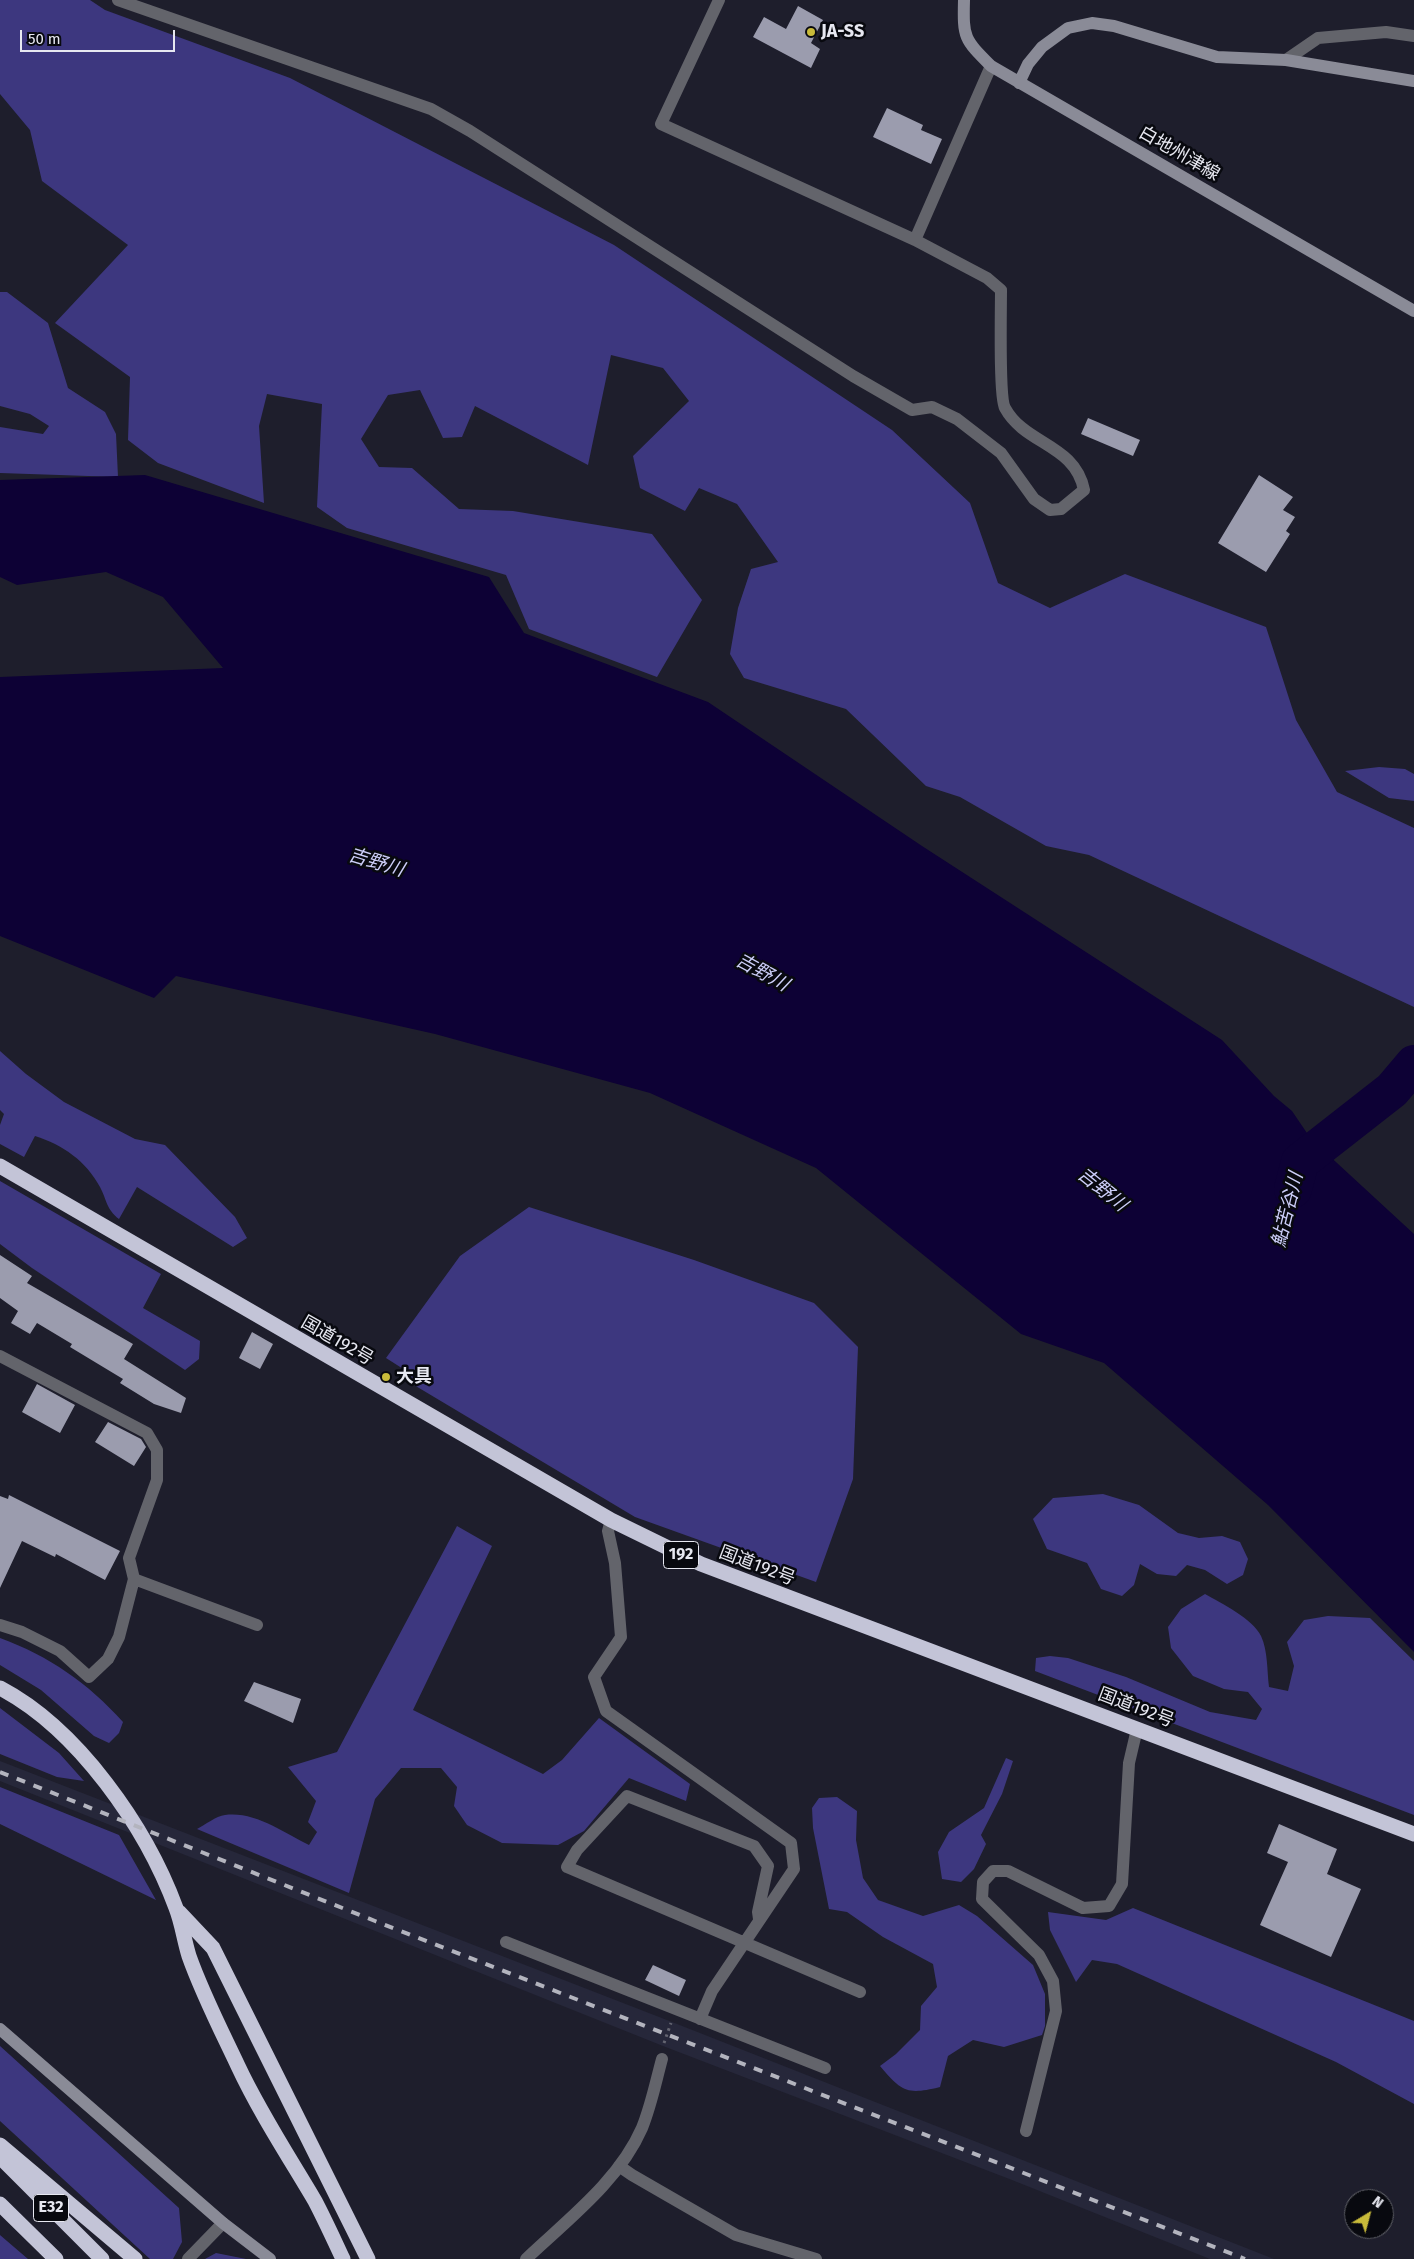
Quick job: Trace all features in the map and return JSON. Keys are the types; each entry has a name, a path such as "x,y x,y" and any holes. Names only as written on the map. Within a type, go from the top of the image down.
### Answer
{"highway":[{"name":"国道192号","path":"0,1166 611,1520 701,1564 1412,1832"},
{"path":"0,1688 15,1696 59,1729 123,1807 150,1850 176,1909 189,1956 239,2068 279,2143 316,2203 343,2259"},
{"path":"176,1909 213,1948 368,2259"},
{"path":"0,2145 135,2259"},
{"name":"E32","path":"0,2157 102,2259"},
{"name":"E32","path":"0,2204 56,2259"}],"street":[{"path":"118,0 431,109 479,136 853,376 912,410 932,407 957,419 1001,454 1034,499 1050,510 1061,509 1084,490 1081,476 1072,462 1017,425 1003,406 1001,290 987,278 916,240 661,124 719,0"},
{"name":"白地州津線","path":"964,0 964,26 969,44 990,66 1414,311"},
{"path":"1019,83 1028,64 1042,47 1068,28 1092,23 1114,26 1217,57 1286,60 1414,81"},
{"path":"1286,60 1318,38 1386,32 1414,36"},
{"path":"916,240 990,66"},
{"path":"0,1356 147,1433 157,1450 157,1480 129,1558 134,1579 119,1637 108,1659 89,1677 60,1652 22,1632 0,1625"},
{"path":"611,1520 608,1531 615,1563 621,1637 594,1678 606,1710 791,1843 794,1868 712,1991 700,2019"},
{"path":"134,1579 257,1625"},
{"path":"1026,2131 1056,2011 1052,1980 1039,1955 982,1899 984,1882 993,1870 1008,1871 1084,1908 1109,1906 1122,1884 1129,1763 1137,1729"},
{"path":"760,1920 758,1912 768,1866 754,1846 627,1796 577,1850 567,1866 860,1992"},
{"path":"506,1942 825,2068"},
{"path":"0,2029 223,2223 270,2259"},
{"path":"526,2259 594,2194 619,2166 641,2129 662,2059"},
{"path":"619,2166 736,2235 816,2259"},
{"path":"188,2259 223,2223"}],"path":[{"path":"662,2059 663,2046 672,2022 684,2012"}],"shaded area":[{"path":"0,0 90,0 105,10 290,78 614,245 892,430 970,503 998,583 1050,608 1125,574 1266,627 1296,720 1337,792 1414,828 1414,1007 1089,855 1046,846 960,797 926,786 846,709 744,678 730,654 738,608 751,569 778,562 737,504 699,488 685,511 640,488 633,456 689,401 663,368 611,355 588,465 475,406 462,437 443,438 420,390 388,395 361,439 379,467 412,468 459,509 513,511 652,534 702,600 657,677 529,629 506,575 347,528 317,507 322,404 267,394 259,426 264,503 158,463 128,440 130,377 55,323 128,245 42,181 30,130 0,94"},
{"path":"0,292 7,292 48,323 68,388 105,412 116,434 118,477 0,473 0,427 43,434 49,426 30,414 0,406"},
{"path":"1379,767 1405,769 1414,774 1414,801 1389,798 1345,771"},
{"path":"0,1051 26,1074 64,1102 135,1139 165,1145 235,1217 247,1238 233,1247 137,1187 119,1219 109,1208 100,1187 88,1169 64,1149 35,1136 24,1157 0,1144 0,1125 4,1114 0,1110"},
{"path":"0,1181 161,1274 143,1308 200,1341 199,1359 185,1370 32,1268 0,1244"},
{"path":"529,1207 694,1260 814,1303 858,1347 853,1479 816,1582 635,1517 409,1382 408,1372 386,1358 460,1256"},
{"path":"1103,1494 1139,1505 1178,1533 1199,1538 1222,1536 1240,1542 1248,1559 1243,1575 1227,1584 1205,1570 1187,1565 1176,1576 1157,1574 1140,1564 1134,1585 1122,1596 1101,1589 1087,1563 1047,1549 1033,1519 1053,1498"},
{"path":"457,1526 492,1546 413,1710 543,1774 562,1760 599,1718 690,1784 686,1801 629,1778 584,1831 558,1845 502,1843 467,1825 454,1806 457,1787 441,1768 401,1768 375,1799 349,1893 197,1829 225,1815 247,1816 269,1824 309,1845 317,1832 308,1822 316,1801 288,1767 337,1752"},
{"path":"1205,1594 1236,1612 1257,1630 1265,1648 1269,1687 1288,1691 1294,1666 1287,1642 1304,1620 1328,1616 1370,1618 1414,1661 1414,1815 1035,1671 1036,1658 1050,1656 1068,1658 1126,1677 1210,1712 1256,1720 1262,1709 1248,1692 1224,1689 1193,1676 1171,1648 1168,1627 1181,1609"},
{"path":"0,1638 35,1653 82,1683 123,1722 119,1733 109,1743 94,1736 41,1690 0,1665"},
{"path":"0,1708 59,1753 84,1781 57,1777 0,1754"},
{"path":"1006,1758 1013,1761 1002,1794 981,1835 986,1844 974,1869 961,1882 942,1879 938,1852 949,1832 984,1808"},
{"path":"0,1761 672,2022 1274,2259 1210,2259 1012,2180 663,2046 0,1781"},
{"path":"0,1787 119,1835 156,1900 0,1824"},
{"path":"837,1797 857,1811 856,1840 863,1878 878,1900 923,1916 959,1905 977,1916 1033,1965 1045,1994 1045,2026 1042,2035 1004,2047 973,2040 948,2056 940,2087 920,2091 912,2091 900,2086 880,2066 896,2054 920,2030 921,2006 937,1987 933,1964 883,1937 847,1912 829,1909 813,1828 812,1808 819,1798"},
{"path":"1133,1908 1414,2021 1414,2104 1336,2062 1117,1964 1092,1960 1076,1982 1050,1930 1048,1912 1106,1920"},
{"path":"0,2046 179,2208 182,2242 173,2259 150,2259 0,2121"},
{"path":"0,2235 28,2259 0,2259"},
{"path":"216,2253 246,2259 205,2259"}],"water":[{"name":"吉野川","path":"145,475 489,577 524,633 708,702 922,846 1222,1040 1274,1096 1292,1111 1311,1139 1414,1234 1414,1652 1268,1505 1104,1363 1021,1334 816,1168 650,1093 435,1034 176,976 154,998 0,936 0,677 223,668 163,597 106,572 17,585 0,577 0,480"}],"building":[{"path":"798,6 823,20 811,43 820,49 811,68 753,37 764,17 786,29"},
{"path":"887,108 923,125 921,130 942,139 931,164 873,137"},
{"path":"1088,418 1140,440 1133,456 1081,434"},
{"path":"1259,475 1293,497 1283,510 1295,517 1286,531 1290,534 1266,572 1218,543"},
{"path":"0,1255 32,1276 27,1283 133,1344 124,1359 186,1398 181,1413 154,1404 120,1383 123,1379 70,1347 72,1344 37,1323 30,1334 11,1323 18,1311 0,1298"},
{"path":"252,1332 273,1344 260,1369 239,1358"},
{"path":"37,1384 75,1405 60,1433 22,1412"},
{"path":"108,1422 141,1439 146,1447 134,1466 95,1442"},
{"path":"9,1495 120,1551 105,1580 56,1554 55,1557 22,1541 0,1588 0,1496 8,1499"},
{"path":"254,1682 301,1699 293,1723 244,1701"},
{"path":"1279,1824 1337,1849 1327,1874 1361,1889 1331,1957 1260,1925 1288,1862 1267,1853"},
{"path":"653,1965 686,1980 679,1996 645,1980"}],"waterway":[{"name":"鮎苦谷川","path":"1293,1189 1300,1162 1392,1090 1414,1064"}],"railway":[{"path":"0,1772 375,1921 1245,2259"}],"place":[{"name":"JA-SS","path":"811,32"},
{"name":"大具","path":"386,1377"}]}
